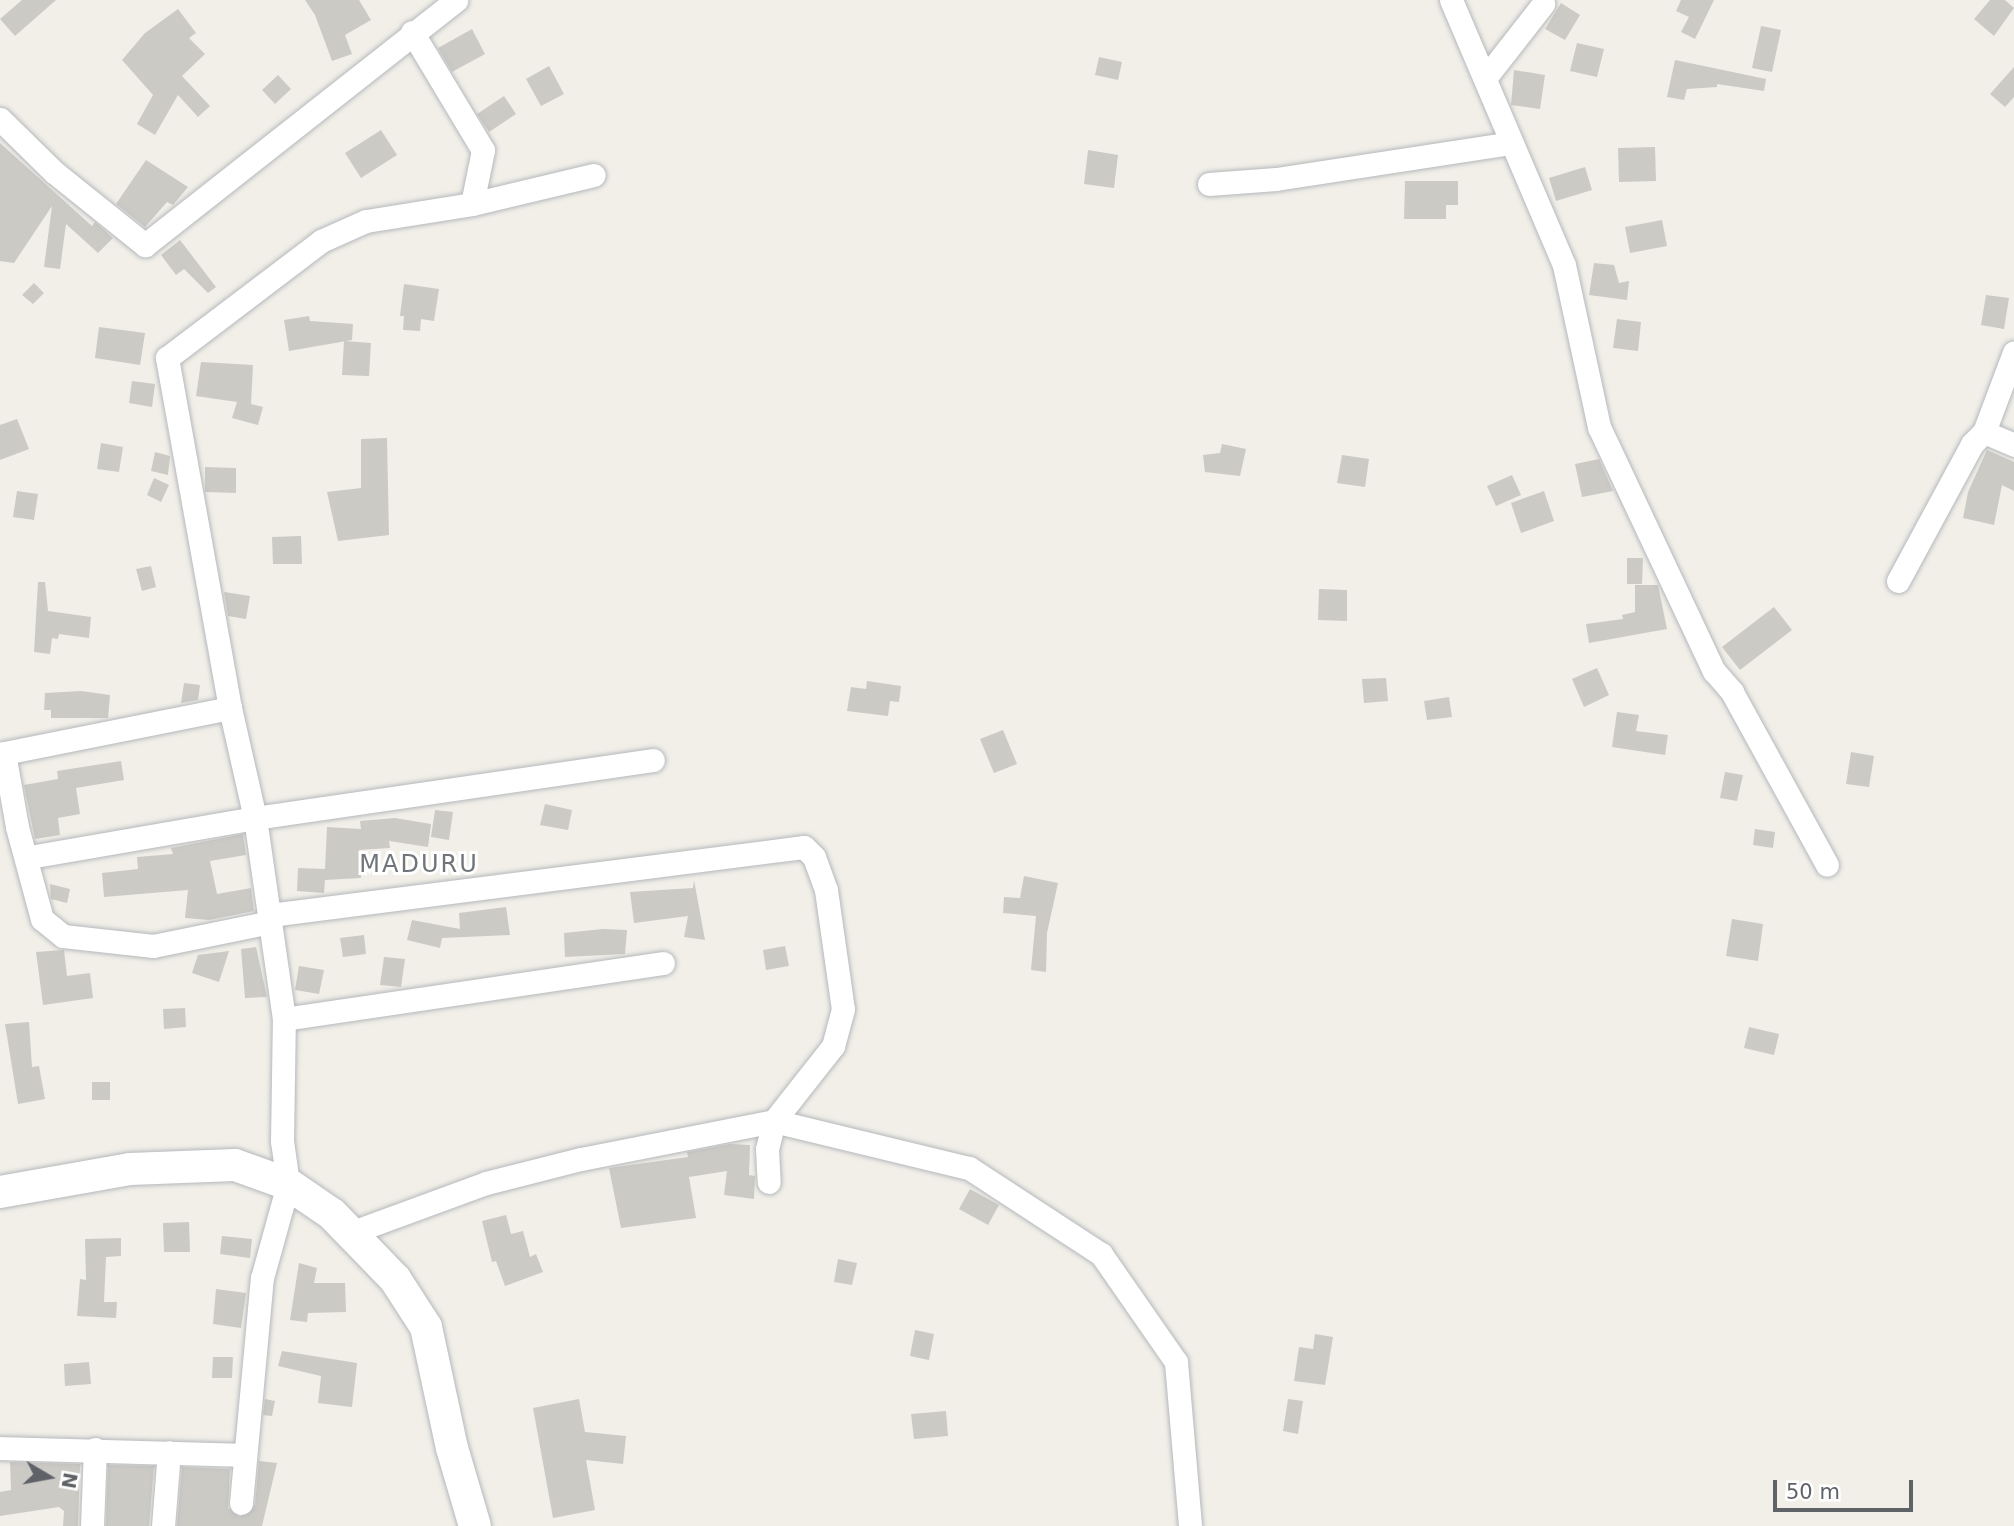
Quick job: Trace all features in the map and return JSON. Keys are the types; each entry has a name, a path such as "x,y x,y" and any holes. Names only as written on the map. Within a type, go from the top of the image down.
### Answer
{"main road":[{"path":"0,1192 130,1169 235,1165 288,1184 332,1214 395,1279 426,1327 452,1448 475,1526"}],"street":[{"path":"0,119 54,172 145,245 456,0"},
{"path":"1451,0 1564,265 1599,427 1714,671 1732,692 1827,865"},
{"path":"1486,77 1544,4"},
{"path":"412,32 484,150 472,204"},
{"path":"1209,184 1276,179 1511,143"},
{"path":"242,1503 262,1278 288,1184 282,1141 284,1019 255,818 230,708 167,358 321,241 366,221 472,204 594,175"},
{"path":"1898,581 1972,444 1983,432 2014,352"},
{"path":"1983,432 2014,445"},
{"path":"230,708 2,752 17,827 29,858 32,890 42,919 63,936 153,946 270,919 804,847 814,857 826,890 843,1009 833,1046 774,1121 767,1149 769,1182"},
{"path":"29,858 255,818 653,761"},
{"path":"284,1019 663,963"},
{"path":"351,1233 486,1183 581,1159 774,1121 969,1168 1101,1254 1176,1362 1190,1526"},
{"path":"0,1448 245,1455"},
{"path":"92,1526 95,1449"},
{"path":"163,1526 169,1452"}],"building":[{"path":"22,0 56,0 15,36 0,19"},
{"path":"305,0 359,0 371,20 345,35 352,54 332,61 315,15"},
{"path":"1681,0 1714,0 1695,39 1681,32 1689,17 1676,11"},
{"path":"1990,0 2005,0 2014,8 1994,36 1974,19"},
{"path":"1561,3 1580,15 1565,40 1545,29"},
{"path":"178,9 196,33 189,38 205,54 182,76 210,106 198,117 178,95 155,135 137,124 153,95 122,60 145,33"},
{"path":"1761,26 1781,30 1772,72 1752,68"},
{"path":"472,29 485,54 452,72 438,48"},
{"path":"1577,43 1604,49 1597,77 1570,71"},
{"path":"1099,57 1122,62 1118,80 1095,75"},
{"path":"1675,60 1766,79 1764,91 1717,84 1717,87 1687,89 1684,100 1667,97"},
{"path":"549,66 564,94 541,106 526,79"},
{"path":"2014,67 2014,97 2005,107 1990,94"},
{"path":"1514,70 1545,75 1540,109 1511,105"},
{"path":"278,75 291,89 275,104 262,90"},
{"path":"504,96 516,114 489,132 477,114"},
{"path":"381,130 397,155 361,178 345,153"},
{"path":"0,143 92,226 95,222 113,238 98,253 66,224 60,269 44,267 52,206 14,263 0,261"},
{"path":"1655,147 1656,181 1619,182 1618,148"},
{"path":"1088,150 1118,155 1114,188 1084,184"},
{"path":"146,160 188,187 173,205 167,202 145,227 116,204"},
{"path":"1585,167 1592,190 1556,201 1549,178"},
{"path":"1405,181 1458,181 1458,205 1446,205 1446,219 1404,219"},
{"path":"1662,220 1667,246 1630,253 1625,227"},
{"path":"180,240 216,287 208,293 184,269 176,275 161,255"},
{"path":"1594,263 1614,265 1619,283 1629,281 1627,300 1589,295"},
{"path":"34,283 44,293 33,304 22,295"},
{"path":"404,284 439,289 434,321 421,319 420,331 403,330 404,316 400,316"},
{"path":"1986,295 2009,298 2004,329 1981,325"},
{"path":"309,316 310,321 353,324 352,340 289,351 284,320"},
{"path":"1617,319 1641,322 1638,351 1613,348"},
{"path":"99,327 145,333 140,365 95,358"},
{"path":"344,341 371,343 369,376 342,375"},
{"path":"201,362 253,365 251,404 263,407 258,425 232,418 237,402 196,396"},
{"path":"132,381 155,384 152,407 129,403"},
{"path":"17,419 29,449 0,460 0,425"},
{"path":"387,438 389,535 338,541 327,492 361,488 361,439"},
{"path":"101,443 123,447 119,472 97,469"},
{"path":"1222,444 1246,449 1240,476 1205,472 1203,455 1220,453"},
{"path":"1987,450 2014,462 2014,491 2002,485 1994,525 1963,518 1968,492"},
{"path":"155,452 170,456 168,475 151,471"},
{"path":"1342,455 1369,459 1365,487 1337,483"},
{"path":"1599,459 1613,491 1582,497 1575,464"},
{"path":"205,467 236,468 236,493 205,492"},
{"path":"1512,475 1521,495 1496,506 1487,486"},
{"path":"154,478 169,485 161,502 147,495"},
{"path":"17,491 38,494 34,520 13,517"},
{"path":"1544,491 1554,521 1521,533 1511,503"},
{"path":"301,536 302,564 273,564 272,537"},
{"path":"1627,558 1643,558 1642,584 1627,584"},
{"path":"151,566 156,587 142,591 136,569"},
{"path":"38,582 45,582 48,611 91,617 89,638 59,634 58,639 52,638 50,654 34,652"},
{"path":"1635,585 1658,585 1667,629 1589,643 1586,624 1623,619 1622,615 1635,612"},
{"path":"1319,589 1347,590 1347,621 1318,620"},
{"path":"224,592 250,596 246,619 228,616"},
{"path":"1774,607 1792,630 1740,670 1722,647"},
{"path":"1597,668 1609,695 1584,707 1572,679"},
{"path":"1386,678 1388,701 1364,703 1362,679"},
{"path":"867,681 901,686 899,702 890,701 888,716 847,711 851,687 866,689"},
{"path":"184,683 200,685 198,700 181,703"},
{"path":"81,691 110,695 108,718 51,718 51,710 44,710 45,693"},
{"path":"1449,697 1452,717 1427,720 1424,701"},
{"path":"1617,712 1639,715 1636,731 1668,735 1665,755 1612,747"},
{"path":"1003,730 1017,764 994,773 980,739"},
{"path":"1851,752 1874,756 1869,787 1846,784"},
{"path":"121,761 124,780 76,788 80,814 58,818 60,835 35,839 24,785 58,779 57,771"},
{"path":"1725,772 1743,775 1737,801 1720,798"},
{"path":"545,804 572,810 568,830 540,825"},
{"path":"435,810 453,812 449,840 431,837"},
{"path":"395,818 431,824 428,847 389,841 390,848 359,850 361,878 325,880 324,893 297,891 298,868 325,869 327,827 361,829 360,821"},
{"path":"1755,829 1775,832 1773,848 1753,845"},
{"path":"243,834 246,855 210,861 217,894 251,888 254,911 209,920 185,918 188,890 104,897 102,873 138,869 137,857 173,854 171,848"},
{"path":"1024,876 1058,883 1047,933 1046,972 1031,970 1036,916 1003,913 1004,897 1020,898"},
{"path":"694,880 705,940 684,937 688,916 634,923 630,892 693,888"},
{"path":"50,884 70,889 67,903 51,899"},
{"path":"506,907 510,935 442,938 440,948 407,940 412,920 460,929 459,913"},
{"path":"1732,919 1763,924 1758,961 1726,956"},
{"path":"603,929 627,930 625,954 565,957 564,933"},
{"path":"364,935 366,954 343,957 340,938"},
{"path":"785,946 789,966 766,970 763,950"},
{"path":"256,947 267,997 245,998 241,949"},
{"path":"64,950 67,976 90,973 93,998 43,1005 36,952"},
{"path":"229,951 219,982 192,973 198,955"},
{"path":"384,957 405,959 401,987 380,985"},
{"path":"299,966 324,970 319,994 295,990"},
{"path":"185,1008 186,1027 164,1029 163,1009"},
{"path":"29,1022 32,1067 39,1066 45,1099 18,1104 5,1024"},
{"path":"1749,1027 1779,1034 1774,1055 1744,1048"},
{"path":"92,1082 110,1082 110,1100 92,1100"},
{"path":"730,1144 750,1145 749,1175 755,1176 754,1199 724,1195 727,1171 689,1177 696,1218 621,1228 609,1168 688,1157 687,1152"},
{"path":"970,1189 999,1205 988,1225 959,1209"},
{"path":"506,1215 511,1234 523,1231 530,1257 536,1254 543,1272 505,1286 496,1261 492,1262 482,1221"},
{"path":"189,1222 190,1252 164,1252 163,1223"},
{"path":"222,1236 252,1239 250,1258 220,1254"},
{"path":"121,1238 121,1256 106,1257 104,1302 117,1302 116,1318 77,1316 80,1279 86,1280 85,1239"},
{"path":"838,1259 857,1263 852,1285 834,1282"},
{"path":"299,1263 317,1268 314,1283 345,1283 346,1312 308,1313 307,1322 290,1320"},
{"path":"216,1289 246,1293 241,1328 213,1324"},
{"path":"915,1330 934,1334 929,1360 910,1356"},
{"path":"1315,1334 1333,1337 1325,1385 1294,1381 1299,1347 1313,1349"},
{"path":"282,1351 357,1363 352,1407 318,1403 321,1376 278,1366"},
{"path":"213,1357 233,1357 232,1378 212,1378"},
{"path":"89,1362 91,1384 65,1386 64,1364"},
{"path":"265,1399 275,1401 272,1416 263,1415"},
{"path":"579,1399 585,1432 626,1436 623,1464 586,1460 595,1510 553,1518 533,1408"},
{"path":"1288,1399 1303,1401 1298,1434 1283,1431"},
{"path":"946,1411 948,1436 914,1439 911,1414"},
{"path":"259,1461 277,1463 262,1526 177,1526 182,1467 230,1469 228,1508 240,1517 255,1505"},
{"path":"10,1462 80,1464 78,1526 63,1526 64,1511 59,1507 0,1516 0,1492 11,1490"},
{"path":"108,1465 154,1466 149,1526 106,1526"}],"district":[{"name":"MADURU","path":"419,865"}]}
